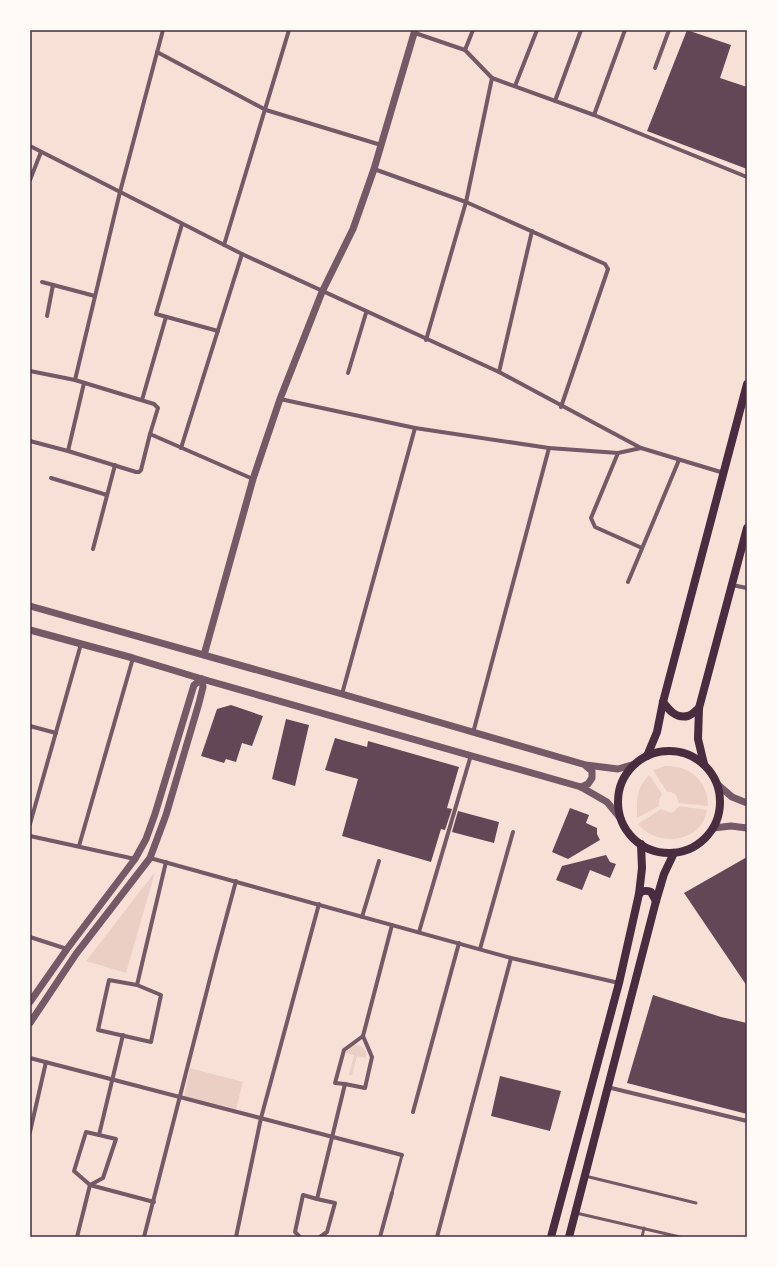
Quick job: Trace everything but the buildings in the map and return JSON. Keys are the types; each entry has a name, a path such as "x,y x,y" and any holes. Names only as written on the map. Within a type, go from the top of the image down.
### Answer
{"main road":[{"path":"647,756 657,732 663,702 747,384"},
{"path":"704,764 698,739 699,708 747,528"},
{"path":"663,702 669,710 677,716 688,716 699,708"},
{"path":"663,751 680,752 696,758 704,764 718,784 720,799 719,814 713,828 704,840 691,848 674,853 657,851 641,844 628,832 621,820 618,805 620,790 625,776 635,764 647,756 663,751"},
{"path":"551,1237 619,983 639,894 642,868 641,844"},
{"path":"569,1237 656,901 664,874 674,853"},
{"path":"639,894 646,890 651,892 656,901"}],"street":[{"path":"75,380 120,192 163,30"},
{"path":"224,245 289,30"},
{"path":"466,50 473,30"},
{"path":"515,86 537,30"},
{"path":"555,101 581,30"},
{"path":"594,115 625,30"},
{"path":"655,68 669,30"},
{"path":"204,656 253,480 280,399 322,292 353,229 374,169 415,31 466,50 492,78 594,115 747,177"},
{"path":"157,52 266,110 381,145"},
{"path":"426,340 466,202 492,78"},
{"path":"30,146 242,254 426,340 499,372 561,407 641,448 724,473"},
{"path":"30,180 41,152"},
{"path":"374,169 466,202 605,264 608,269 561,407"},
{"path":"182,224 156,312 157,315 218,332"},
{"path":"499,372 532,231"},
{"path":"182,448 242,254"},
{"path":"42,282 96,296"},
{"path":"47,316 53,285"},
{"path":"348,373 366,312"},
{"path":"142,400 166,317"},
{"path":"30,371 75,380 142,400 156,405 158,408 140,472 30,441"},
{"path":"68,451 84,383"},
{"path":"280,399 415,428 549,448 618,453 641,448"},
{"path":"342,694 415,428"},
{"path":"150,434 253,480"},
{"path":"473,733 549,448"},
{"path":"618,453 591,518 592,523 595,527 642,548"},
{"path":"628,582 679,460"},
{"path":"93,549 115,465"},
{"path":"51,478 107,495"},
{"path":"732,585 747,588"},
{"path":"30,606 586,765 618,769 635,764"},
{"path":"30,630 133,658 581,787 607,802 621,820"},
{"path":"30,824 81,644"},
{"path":"79,846 133,658"},
{"path":"30,1002 67,949 135,859 146,839 156,814 194,685 202,679"},
{"path":"30,1023 76,954 150,858 166,815 200,702 203,687 202,679"},
{"path":"190,700 194,699 200,702"},
{"path":"30,726 56,733"},
{"path":"419,932 471,755"},
{"path":"581,787 588,784 592,778 592,771 586,765"},
{"path":"718,784 732,797 747,803"},
{"path":"713,828 731,826 747,828"},
{"path":"480,950 513,832"},
{"path":"30,836 135,859"},
{"path":"150,858 480,950 619,983"},
{"path":"362,917 379,861"},
{"path":"137,985 166,862"},
{"path":"144,1237 236,881"},
{"path":"236,1237 261,1118 319,904"},
{"path":"363,1036 344,1050 335,1083 365,1088 372,1057 363,1036 392,925"},
{"path":"30,937 67,949"},
{"path":"413,1112 459,943"},
{"path":"437,1237 511,958"},
{"path":"109,980 137,985 161,995 151,1042 98,1030 109,980"},
{"path":"98,1135 122,1035"},
{"path":"30,1058 402,1155"},
{"path":"30,1132 46,1062"},
{"path":"317,1199 345,1084"},
{"path":"607,1086 747,1121"},
{"path":"77,1237 90,1185 103,1178 116,1139 86,1132 74,1171 90,1185 154,1202"},
{"path":"380,1237 392,1193"},
{"path":"300,1237 295,1232 303,1196 334,1203 327,1232 320,1237"}],"lane":[{"path":"392,1193 402,1155"},
{"path":"584,1176 696,1203"},
{"path":"575,1212 680,1237"},
{"path":"642,1237 644,1228"}],"shaded area":[{"path":"665,766 682,768 696,776 705,789 708,806 679,803 676,795 671,792 667,792 653,770"},
{"path":"649,775 662,794 659,800 659,806 637,818 637,800 639,790"},
{"path":"679,806 707,810 703,821 697,829 688,835 667,839 656,837 646,832 638,824 661,809 671,813"},
{"path":"155,872 126,973 86,961"},
{"path":"352,1046 361,1046 364,1049 366,1058 357,1056 352,1075 349,1075 354,1055 346,1052"},
{"path":"190,1068 243,1082 236,1109 184,1096"}]}
